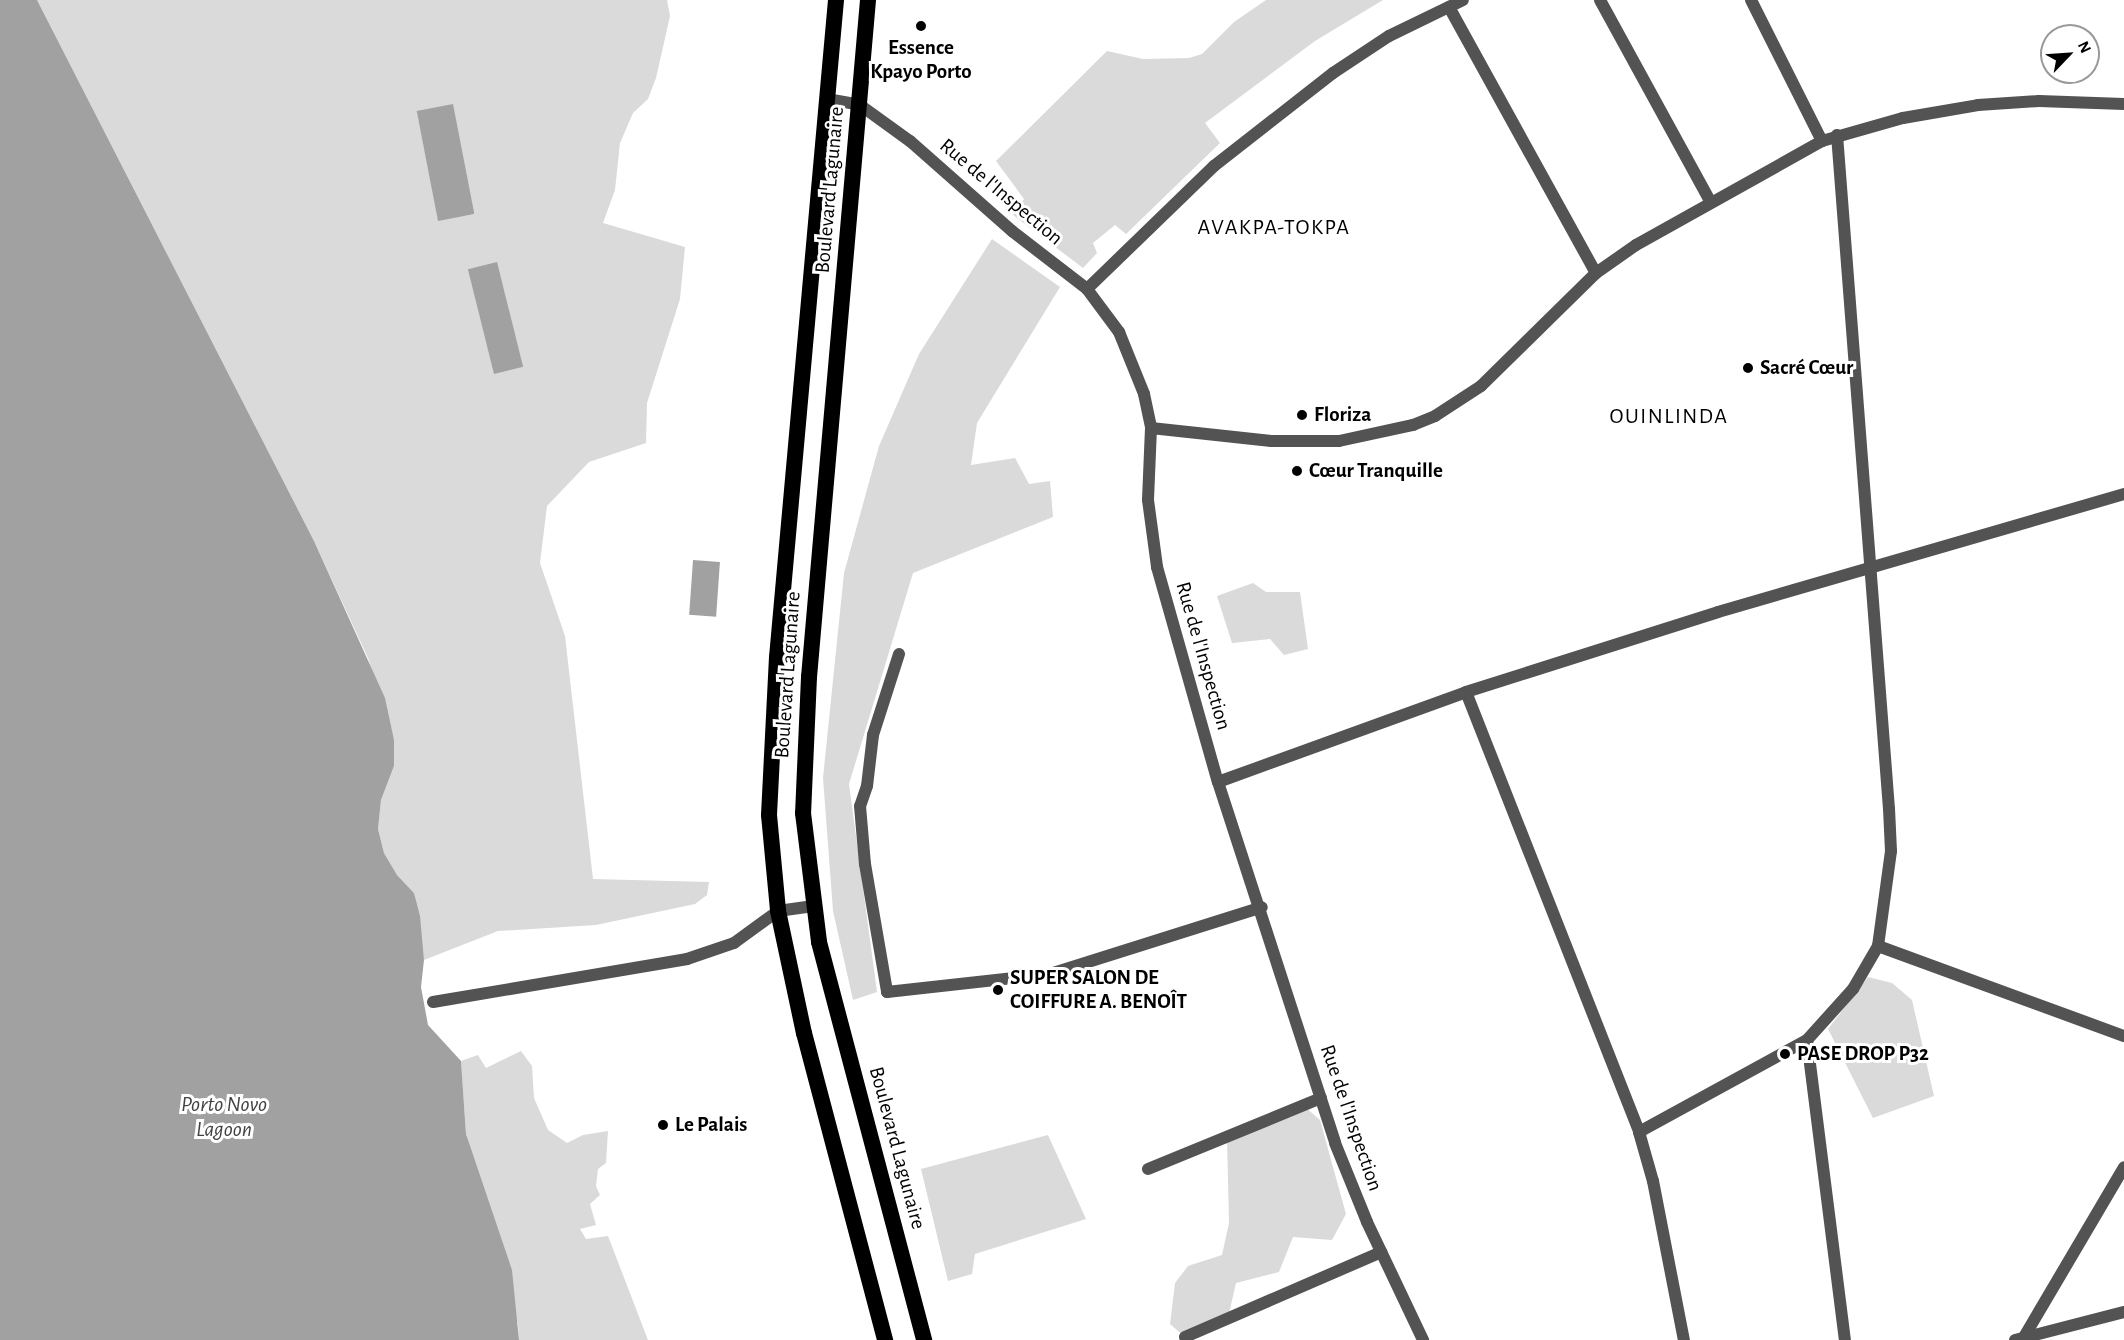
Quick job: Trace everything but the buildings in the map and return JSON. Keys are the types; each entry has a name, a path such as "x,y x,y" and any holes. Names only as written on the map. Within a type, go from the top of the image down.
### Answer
{"highway":[{"name":"Boulevard Lagunaire","path":"836,0 771,732 769,815 778,912 804,1033 885,1340"},
{"name":"Boulevard Lagunaire","path":"868,0 809,677 803,813 812,906 924,1340"}],"street":[{"path":"1087,289 1214,166 1333,73 1389,36 1463,0"},
{"path":"1600,0 1710,201"},
{"path":"1751,0 1822,141"},
{"path":"1449,7 1596,273"},
{"name":"Rue de l'Inspection","path":"826,99 860,105 910,141 1012,231 1087,289 1104,307 1131,357 1151,428 1148,500 1157,567 1218,782 1262,907 1351,1183 1381,1252 1424,1340"},
{"path":"1151,428 1271,441 1339,441 1413,425 1435,416 1481,386 1596,273 1710,201 1822,141 1837,135 1925,113 1978,105 2039,101 2124,104"},
{"path":"1639,1132 1807,1040 1852,989 1878,945 1891,851 1873,568 1837,135"},
{"path":"1218,782 1466,692 1718,612 2124,494"},
{"path":"898,654 873,735 867,786 860,806 865,864 887,992 1050,974 1262,907"},
{"path":"1466,692 1639,1132 1653,1181 1684,1340"},
{"path":"433,1002 708,954 754,931 778,912 812,906"},
{"path":"1878,945 2124,1035"},
{"path":"1807,1040 1845,1340"},
{"path":"1148,1169 1322,1098"},
{"path":"2019,1339 2124,1167"},
{"path":"1185,1337 1381,1252"},
{"path":"2019,1339 2124,1312"}],"shaded area":[{"path":"37,0 667,0 670,16 656,78 648,99 633,113 620,143 615,190 603,223 685,247 680,299 647,403 646,443 589,462 547,506 540,563 565,636 593,879 709,882 707,895 695,904 596,925 498,931 424,960 414,893 397,875 384,853 378,829 381,800 394,766 394,740 368,658 314,541","holes":["417,112 475,214 439,220"]},
{"path":"1266,0 1383,0 1315,41 1205,123 1220,143 1126,234 1115,225 1093,243 1097,253 1083,268 1013,215 1024,199 996,161 1107,51 1143,59 1189,58 1202,54 1234,22"},
{"path":"992,239 1060,287 977,423 971,465 1015,458 1029,484 1050,481 1053,517 913,573 849,784 877,992 853,1000 833,911 823,778 844,573 879,446 919,354"},
{"path":"1253,583 1266,592 1300,592 1308,649 1284,655 1270,639 1232,643 1217,596"},
{"path":"1868,977 1892,983 1912,1000 1934,1096 1873,1118 1828,1029"},
{"path":"521,1051 532,1066 534,1098 548,1130 567,1143 583,1135 608,1131 606,1163 598,1169 596,1186 600,1195 590,1204 596,1225 580,1229 586,1239 608,1236 648,1340 519,1340 518,1324 466,1134 461,1061 478,1055 486,1068"},
{"path":"1304,1106 1320,1120 1346,1214 1332,1240 1293,1237 1279,1272 1236,1283 1228,1318 1185,1337 1170,1324 1175,1283 1188,1266 1222,1255 1229,1223 1227,1138"},
{"path":"1048,1135 1086,1219 975,1254 972,1274 948,1281 921,1169"}],"water":[{"name":"Porto Novo Lagoon","path":"0,0 37,0 314,541 385,698 394,740 394,766 381,800 378,829 384,853 397,875 414,893 420,916 424,960 421,987 428,1025 461,1061 466,1134 512,1270 519,1340 0,1340"},
{"path":"453,104 474,214 438,221 417,111"},
{"path":"497,262 523,367 494,374 468,269"},
{"path":"693,560 720,562 716,617 689,615"}],"place":[{"name":"Essence Kpayo Porto","path":"921,26"},
{"name":"Sacré Cœur","path":"1748,368"},
{"name":"Floriza","path":"1302,415"},
{"name":"Cœur Tranquille","path":"1297,471"},
{"name":"SUPER SALON DE COIFFURE A. BENOÎT","path":"998,990"},
{"name":"PASE DROP P32","path":"1785,1054"},
{"name":"Le Palais","path":"663,1125"}],"district":[{"name":"AVAKPA-TOKPA","path":"1274,228"},
{"name":"OUINLINDA","path":"1669,417"}]}
